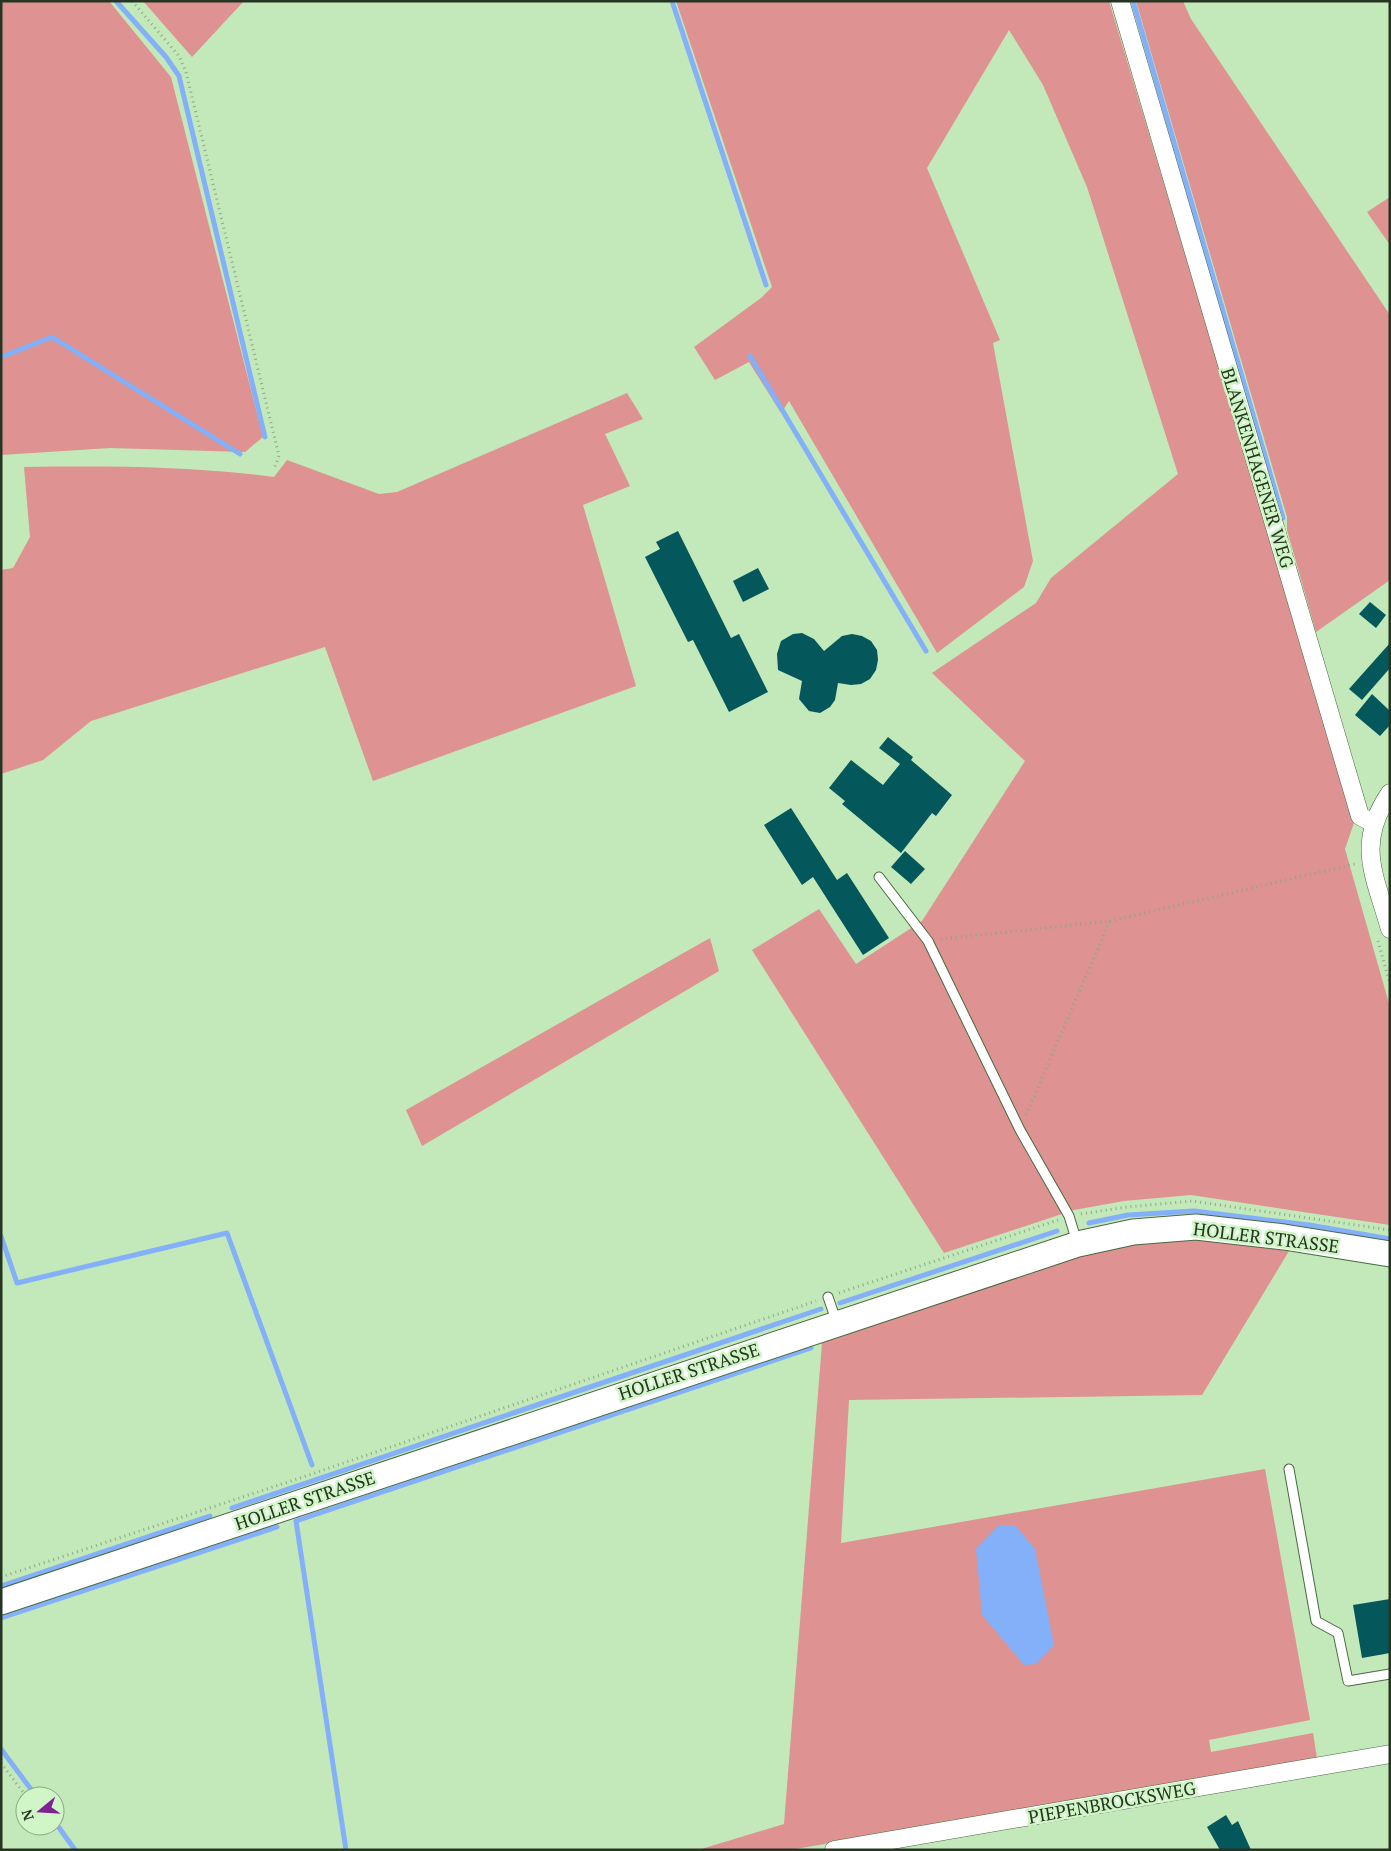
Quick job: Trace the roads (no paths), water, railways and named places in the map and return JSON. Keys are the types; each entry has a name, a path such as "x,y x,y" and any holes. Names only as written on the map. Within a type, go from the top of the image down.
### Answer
{"street":[{"name":"BLANKENHAGENER WEG","path":"1120,1 1360,816 1373,823"},
{"path":"1390,794 1373,823 1369,843 1370,860 1390,929"},
{"name":"HOLLER STRASSE","path":"1,1602 1078,1244 1133,1232 1196,1227 1284,1237 1390,1254"},
{"name":"PIEPENBROCKSWEG","path":"834,1850 1390,1754"}],"lane":[{"path":"879,877 928,941 1020,1130 1069,1216 1078,1244"},
{"path":"828,1297 837,1323"},
{"path":"1289,1469 1316,1621 1338,1633 1348,1681 1390,1674"}],"water":[{"path":"999,1525 1015,1525 1035,1549 1054,1645 1036,1664 1024,1665 982,1615 976,1549"}],"waterway":[{"path":"116,1 166,57 179,76 265,437"},
{"path":"672,1 766,285"},
{"path":"1133,1 1283,518"},
{"path":"1,357 52,337 240,454"},
{"path":"750,356 926,651"},
{"path":"1089,1223 1128,1215 1194,1211 1309,1225 1390,1239"},
{"path":"840,1303 1057,1231"},
{"path":"1,1236 17,1283 227,1233 312,1465"},
{"path":"232,1508 821,1309"},
{"path":"346,1850 296,1521 811,1348"},
{"path":"1,1586 210,1516"},
{"path":"1,1618 277,1527"},
{"path":"1,1749 29,1786"},
{"path":"65,1836 75,1850"}]}
